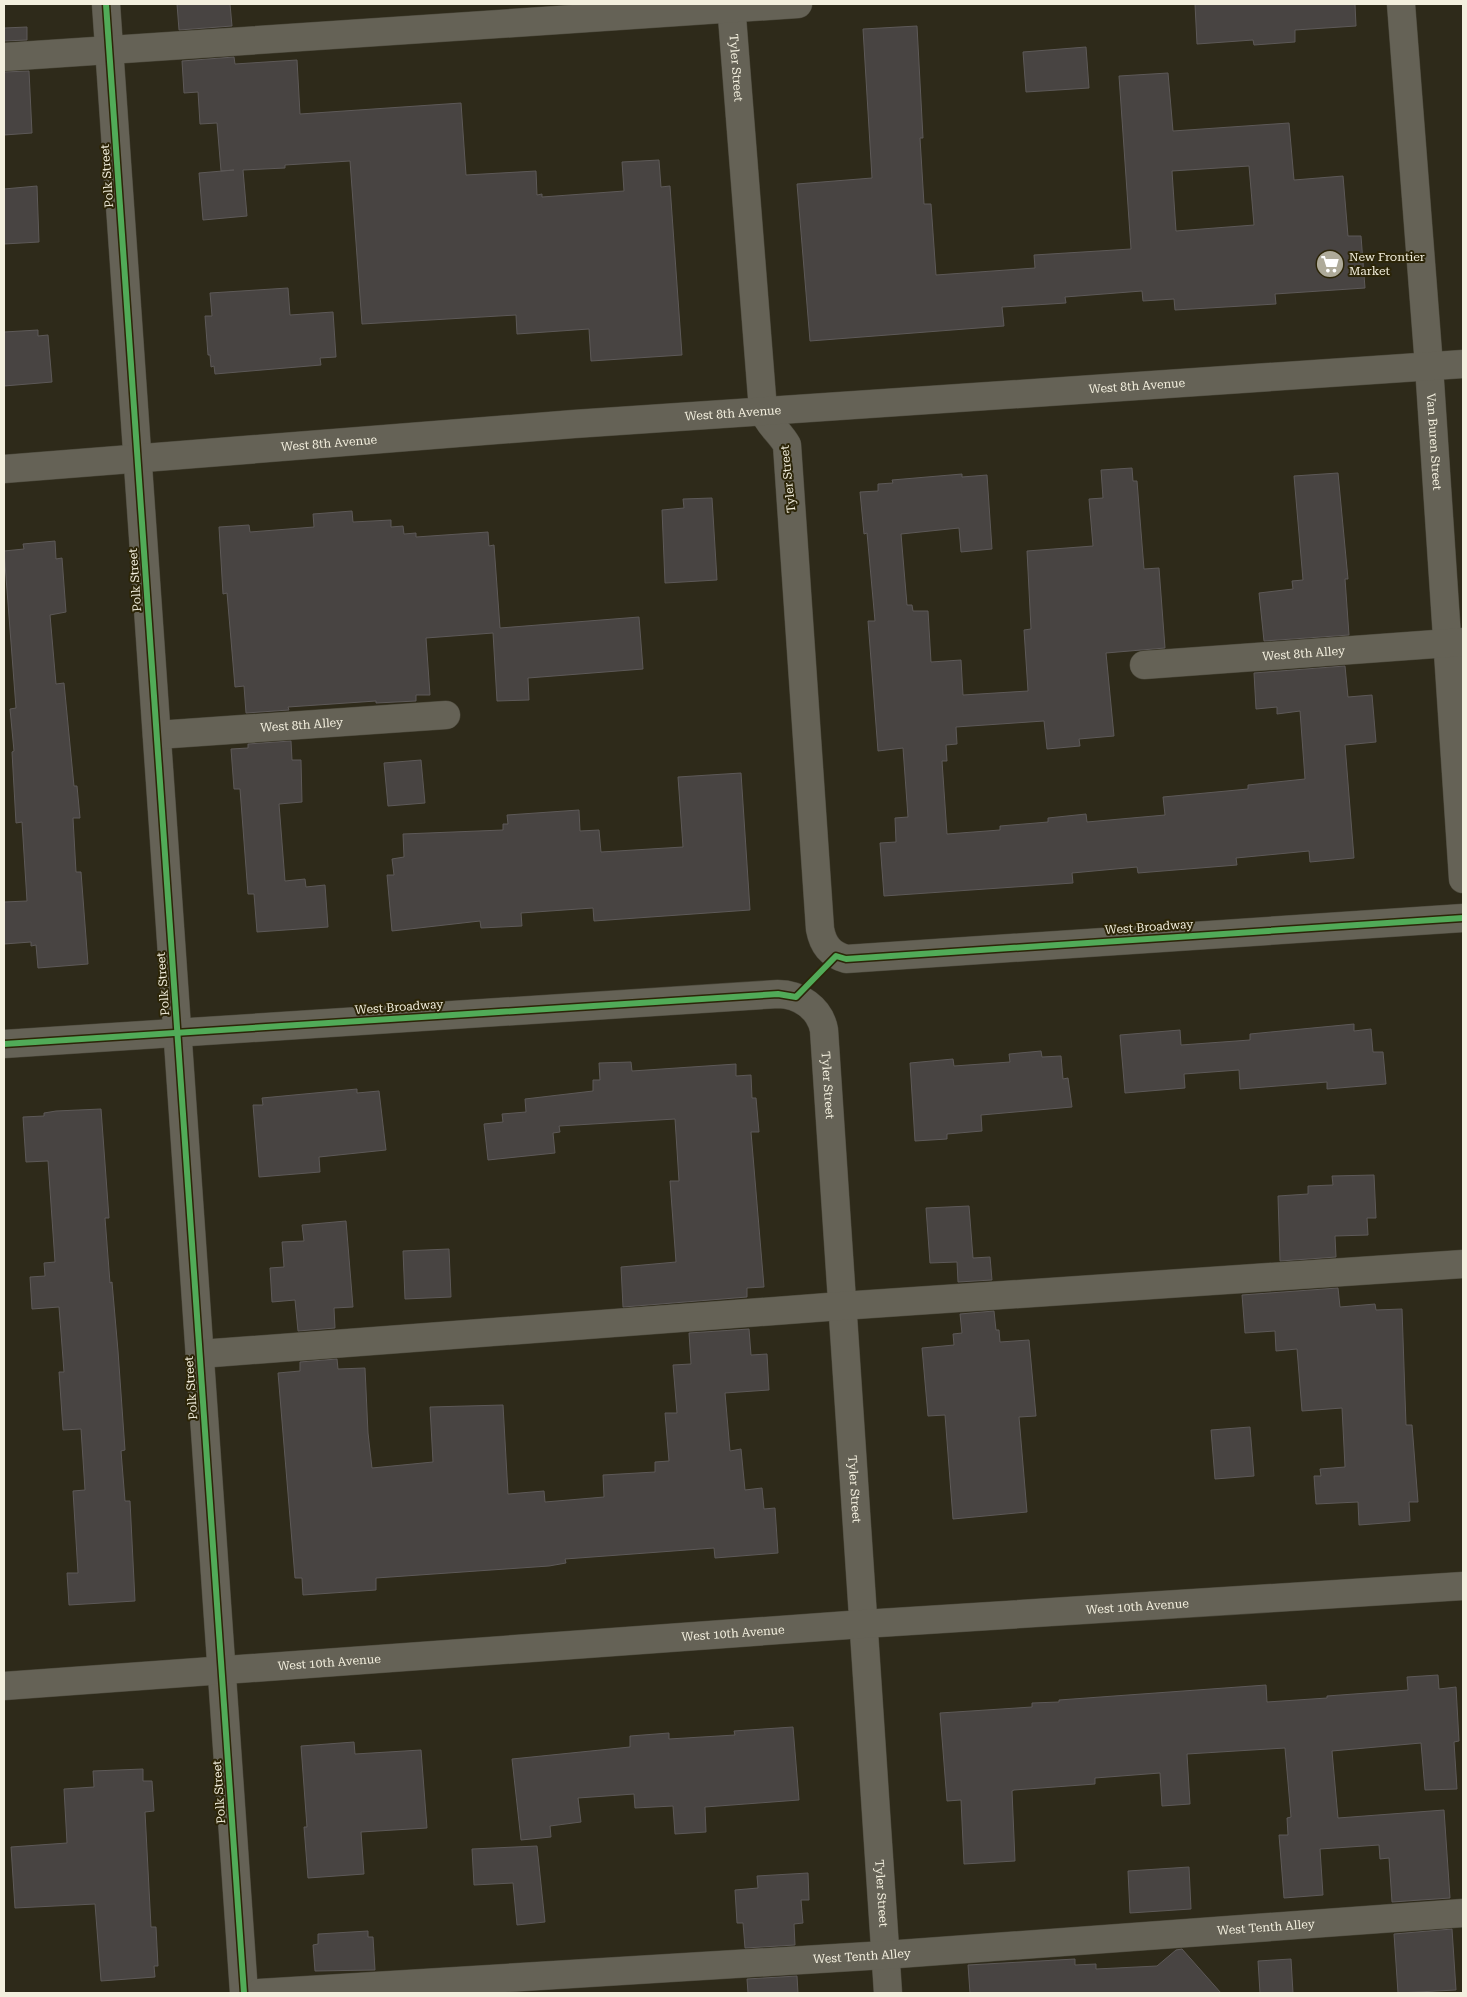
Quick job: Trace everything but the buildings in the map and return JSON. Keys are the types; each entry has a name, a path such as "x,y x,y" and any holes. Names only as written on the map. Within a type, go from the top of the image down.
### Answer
{"street":[{"name":"Polk Street","path":"106,4 244,1993"},
{"path":"4,57 731,6 798,4"},
{"name":"Van Buren Street","path":"1401,4 1429,366 1455,643 1463,879"},
{"name":"Tyler Street","path":"731,6 763,410 766,420 787,445 820,929 828,950 836,956"},
{"name":"West 8th Avenue","path":"4,469 763,410 1463,364"},
{"name":"West 8th Alley","path":"1144,665 1455,643"},
{"name":"West 8th Alley","path":"157,735 446,715"},
{"name":"West Broadway","path":"836,956 846,959 1463,918"},
{"name":"West Broadway","path":"4,1044 778,994 796,997"},
{"name":"Tyler Street","path":"796,997 818,1015 824,1030 888,1993"},
{"path":"200,1354 841,1306 1463,1264"},
{"name":"West 10th Avenue","path":"4,1686 863,1624 1463,1586"},
{"name":"West Tenth Alley","path":"259,1993 885,1955 1463,1913"}],"cycle path":[{"path":"106,4 244,1993"},
{"path":"4,1044 778,994 796,997 836,956 846,959 1463,918"}],"place":[{"name":"New Frontier Market","path":"1330,264"}]}
